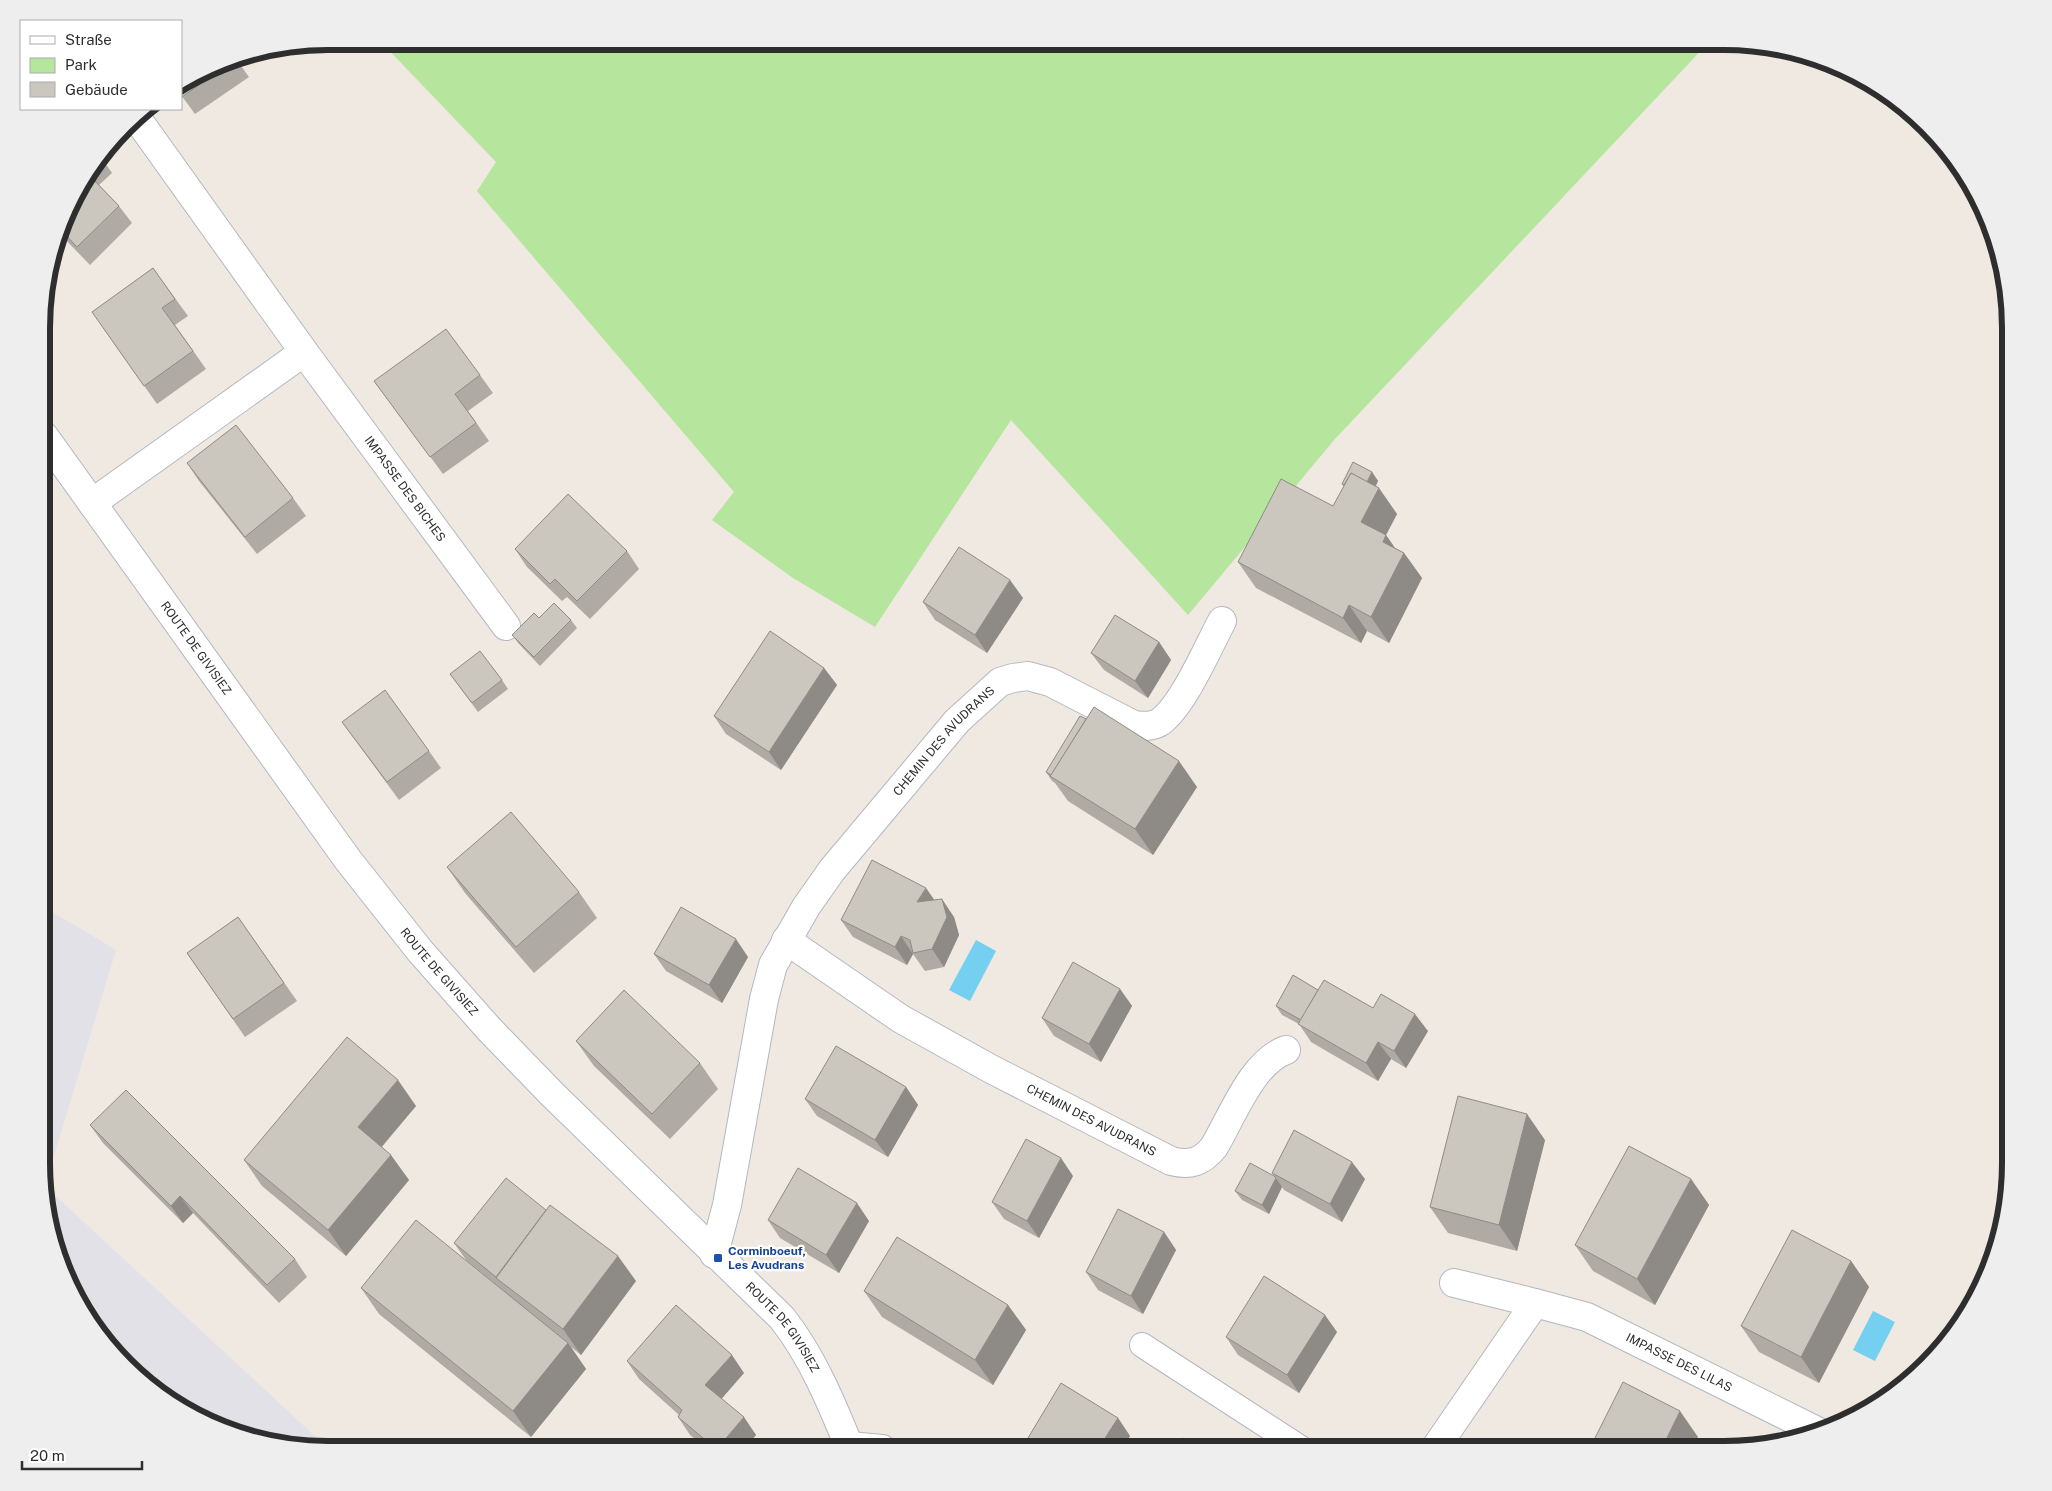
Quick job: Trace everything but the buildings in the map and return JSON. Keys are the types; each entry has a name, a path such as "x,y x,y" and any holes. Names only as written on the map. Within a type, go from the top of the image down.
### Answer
{"street":[{"name":"IMPASSE DES BICHES","path":"140,123 304,352 506,626"},
{"path":"92,503 304,352"},
{"name":"ROUTE DE GIVISIEZ","path":"50,444 348,860 409,938 539,1081 714,1254 782,1318 798,1338 816,1370 844,1441"},
{"name":"CHEMIN DES AVUDRANS","path":"714,1254 727,1205 764,999 774,965 786,940 806,907 832,870 957,722 995,686 1013,678 1028,676 1050,682 1134,725 1150,726 1160,722 1178,702 1222,621"},
{"name":"CHEMIN DES AVUDRANS","path":"786,940 901,1019 991,1069 1171,1161 1182,1164 1194,1163 1205,1158 1214,1147 1258,1070 1270,1058 1286,1050"},
{"name":"IMPASSE DES LILAS","path":"1454,1283 1587,1317 1809,1427"},
{"path":"1440,1441 1535,1304"}],"lane":[{"path":"1142,1345 1290,1441"}],"shaded area":[{"path":"50,911 116,950 50,1168"},
{"path":"52,1192 320,1441 274,1436 222,1420 189,1404 159,1384 131,1360 107,1332 79,1286 59,1235"}],"green space":[{"path":"389,50 1701,50 1335,439 1188,615 1011,420 875,627 793,578 712,520 734,492 477,191 496,162"}],"water":[{"path":"976,940 996,951 970,1001 949,990"},
{"path":"1873,1311 1895,1322 1875,1361 1853,1350"}],"place":[{"name":"Corminboeuf, Les Avudrans","path":"718,1258"}]}
